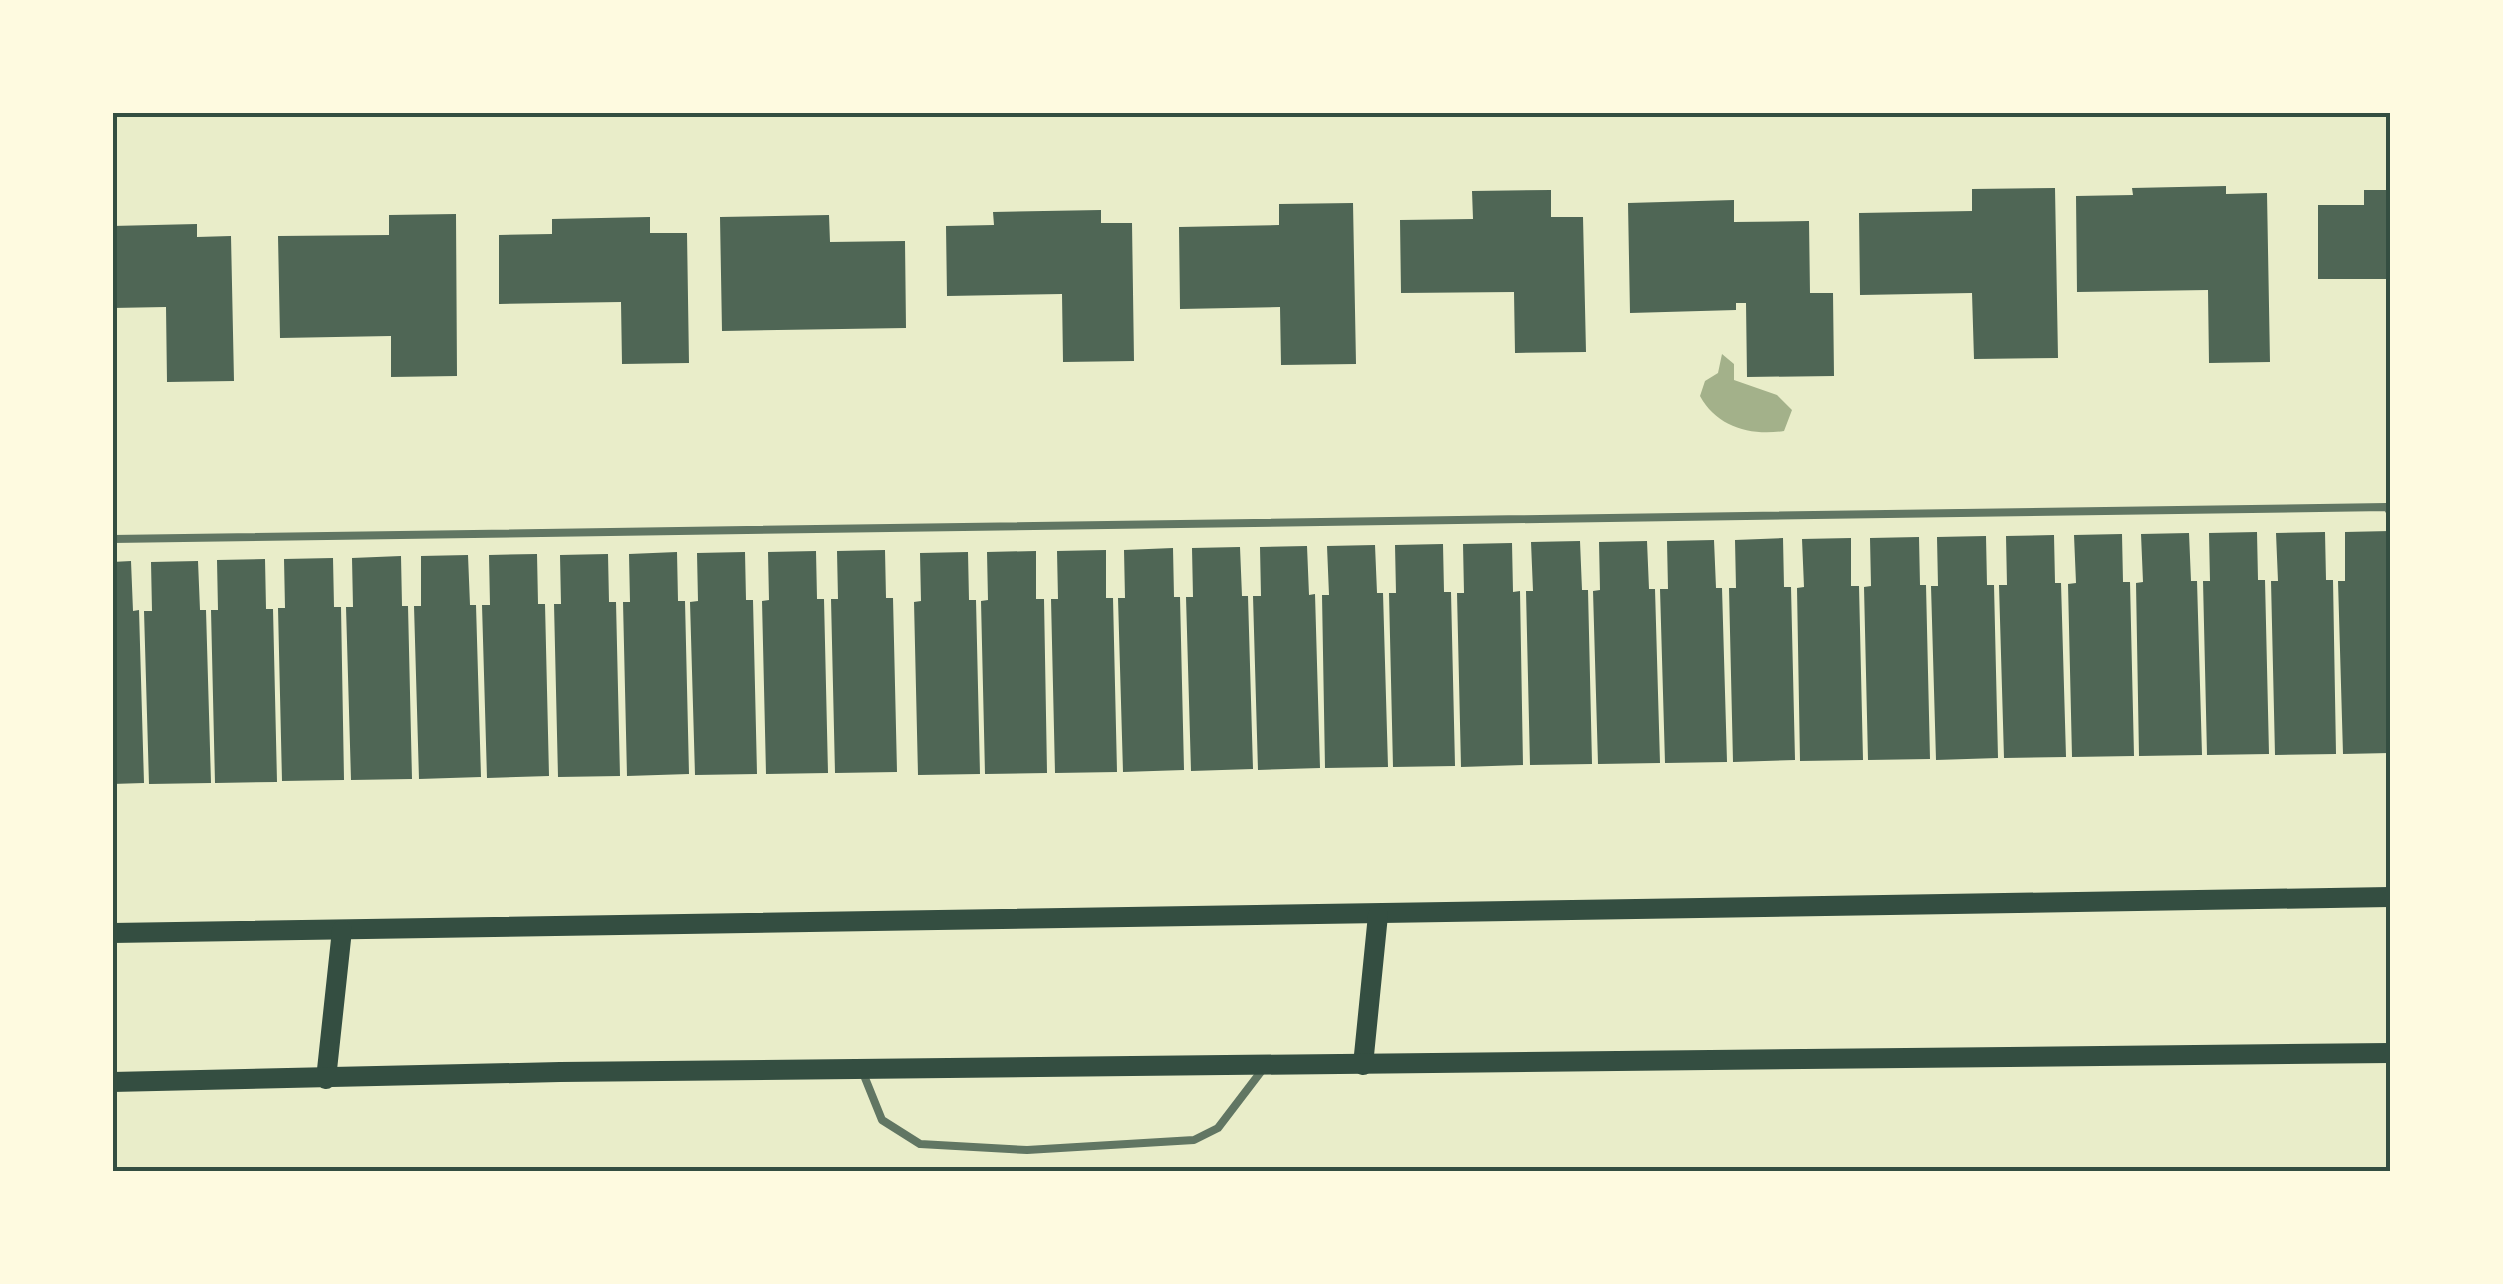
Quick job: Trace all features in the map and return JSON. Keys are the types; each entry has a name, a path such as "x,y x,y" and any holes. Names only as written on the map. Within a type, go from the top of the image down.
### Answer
{"main road":[{"path":"112,933 2390,896"},
{"path":"1363,1065 1378,915"},
{"path":"326,1078 342,930"},
{"path":"112,1082 861,1069 2390,1052"}],"lane":[{"path":"112,539 2387,507 2390,512"},
{"path":"861,1069 882,1120 920,1144 1026,1150 1194,1140 1218,1128 1265,1066"}],"shaded area":[{"path":"1722,354 1734,364 1734,380 1777,395 1792,410 1784,431 1759,432 1736,427 1707,407 1700,396 1705,381 1718,373"}],"building":[{"path":"2226,186 2226,194 2267,193 2270,362 2209,363 2208,290 2077,292 2076,196 2133,195 2132,188"},
{"path":"2055,188 2058,358 1974,359 1972,293 1860,295 1859,213 1972,211 1972,189"},
{"path":"1551,190 1551,217 1583,217 1586,352 1515,353 1514,292 1401,293 1400,220 1473,219 1472,191"},
{"path":"2364,190 2390,190 2390,279 2318,279 2318,205 2364,205"},
{"path":"1734,200 1734,222 1809,221 1810,293 1833,293 1834,376 1747,377 1746,303 1736,303 1736,310 1630,313 1628,203"},
{"path":"1353,203 1356,364 1281,365 1280,307 1180,309 1179,227 1279,225 1279,204"},
{"path":"1101,210 1101,223 1132,223 1134,361 1063,362 1062,294 947,296 946,226 994,225 993,212"},
{"path":"456,214 457,376 391,377 391,336 280,338 278,236 389,235 389,215"},
{"path":"829,215 830,242 905,241 906,328 722,331 720,217"},
{"path":"650,217 650,233 687,233 689,363 622,364 621,302 499,304 499,235 552,234 552,219"},
{"path":"197,224 197,237 231,236 234,381 167,382 166,307 112,308 112,226"},
{"path":"2390,531 2390,753 2343,754 2338,581 2345,581 2345,532"},
{"path":"2257,532 2258,580 2265,580 2269,754 2207,755 2203,581 2210,581 2209,533"},
{"path":"2325,532 2326,580 2333,580 2336,754 2275,755 2271,581 2278,581 2276,533"},
{"path":"2189,533 2191,581 2197,581 2202,755 2139,756 2136,583 2143,582 2141,534"},
{"path":"2122,534 2123,582 2130,582 2134,756 2072,757 2068,584 2076,583 2074,535"},
{"path":"2054,535 2055,583 2061,583 2066,757 2004,758 1999,585 2007,585 2006,536"},
{"path":"1986,536 1987,585 1994,585 1998,758 1936,760 1931,586 1938,586 1937,537"},
{"path":"1919,537 1920,585 1926,585 1930,759 1868,760 1864,587 1871,586 1870,538"},
{"path":"1783,538 1784,587 1791,587 1795,760 1733,762 1729,588 1736,588 1735,540"},
{"path":"1851,538 1851,586 1859,586 1863,760 1800,761 1797,588 1804,587 1802,539"},
{"path":"1714,540 1716,588 1722,588 1727,762 1665,763 1660,589 1668,589 1667,541"},
{"path":"1580,541 1582,590 1588,590 1592,764 1530,765 1526,591 1533,591 1531,542"},
{"path":"1647,541 1649,589 1655,589 1660,763 1598,764 1593,591 1600,590 1599,542"},
{"path":"1512,543 1513,592 1520,591 1523,765 1461,767 1457,593 1464,593 1463,544"},
{"path":"1443,544 1444,592 1451,592 1455,766 1393,767 1389,593 1396,593 1395,545"},
{"path":"1375,545 1377,593 1383,593 1388,767 1325,768 1322,595 1329,595 1327,546"},
{"path":"1307,546 1309,595 1315,594 1320,768 1258,770 1253,596 1261,596 1260,547"},
{"path":"1240,547 1242,596 1248,596 1253,769 1191,771 1186,597 1193,597 1192,548"},
{"path":"1173,548 1174,597 1180,597 1184,770 1123,772 1118,598 1125,598 1124,550"},
{"path":"885,550 886,598 893,598 897,772 835,773 831,599 838,599 837,551"},
{"path":"1106,550 1106,598 1113,598 1117,772 1055,773 1051,599 1058,599 1057,551"},
{"path":"816,551 817,599 824,599 828,773 766,774 762,601 769,600 768,552"},
{"path":"1036,551 1036,599 1044,599 1047,773 985,774 981,601 988,600 987,552"},
{"path":"677,552 678,601 685,601 689,774 627,776 623,602 630,602 629,554"},
{"path":"745,552 746,600 753,600 757,774 695,775 690,602 698,601 697,553"},
{"path":"968,552 969,600 976,600 980,774 918,775 914,602 921,601 920,553"},
{"path":"537,554 538,604 545,604 549,776 487,778 482,605 490,605 489,555"},
{"path":"608,554 609,602 616,602 620,776 558,777 554,604 561,604 560,555"},
{"path":"468,555 470,605 476,605 481,777 419,779 414,606 421,606 421,556"},
{"path":"401,556 402,606 408,606 412,779 351,780 346,607 353,607 352,558"},
{"path":"333,558 334,607 341,607 344,780 282,781 278,608 285,608 284,559"},
{"path":"265,559 266,609 273,609 277,782 215,783 211,610 218,610 217,560"},
{"path":"131,561 133,611 139,610 144,783 112,784 112,562"},
{"path":"198,561 200,610 206,610 211,783 149,784 144,611 152,611 151,562"}]}
